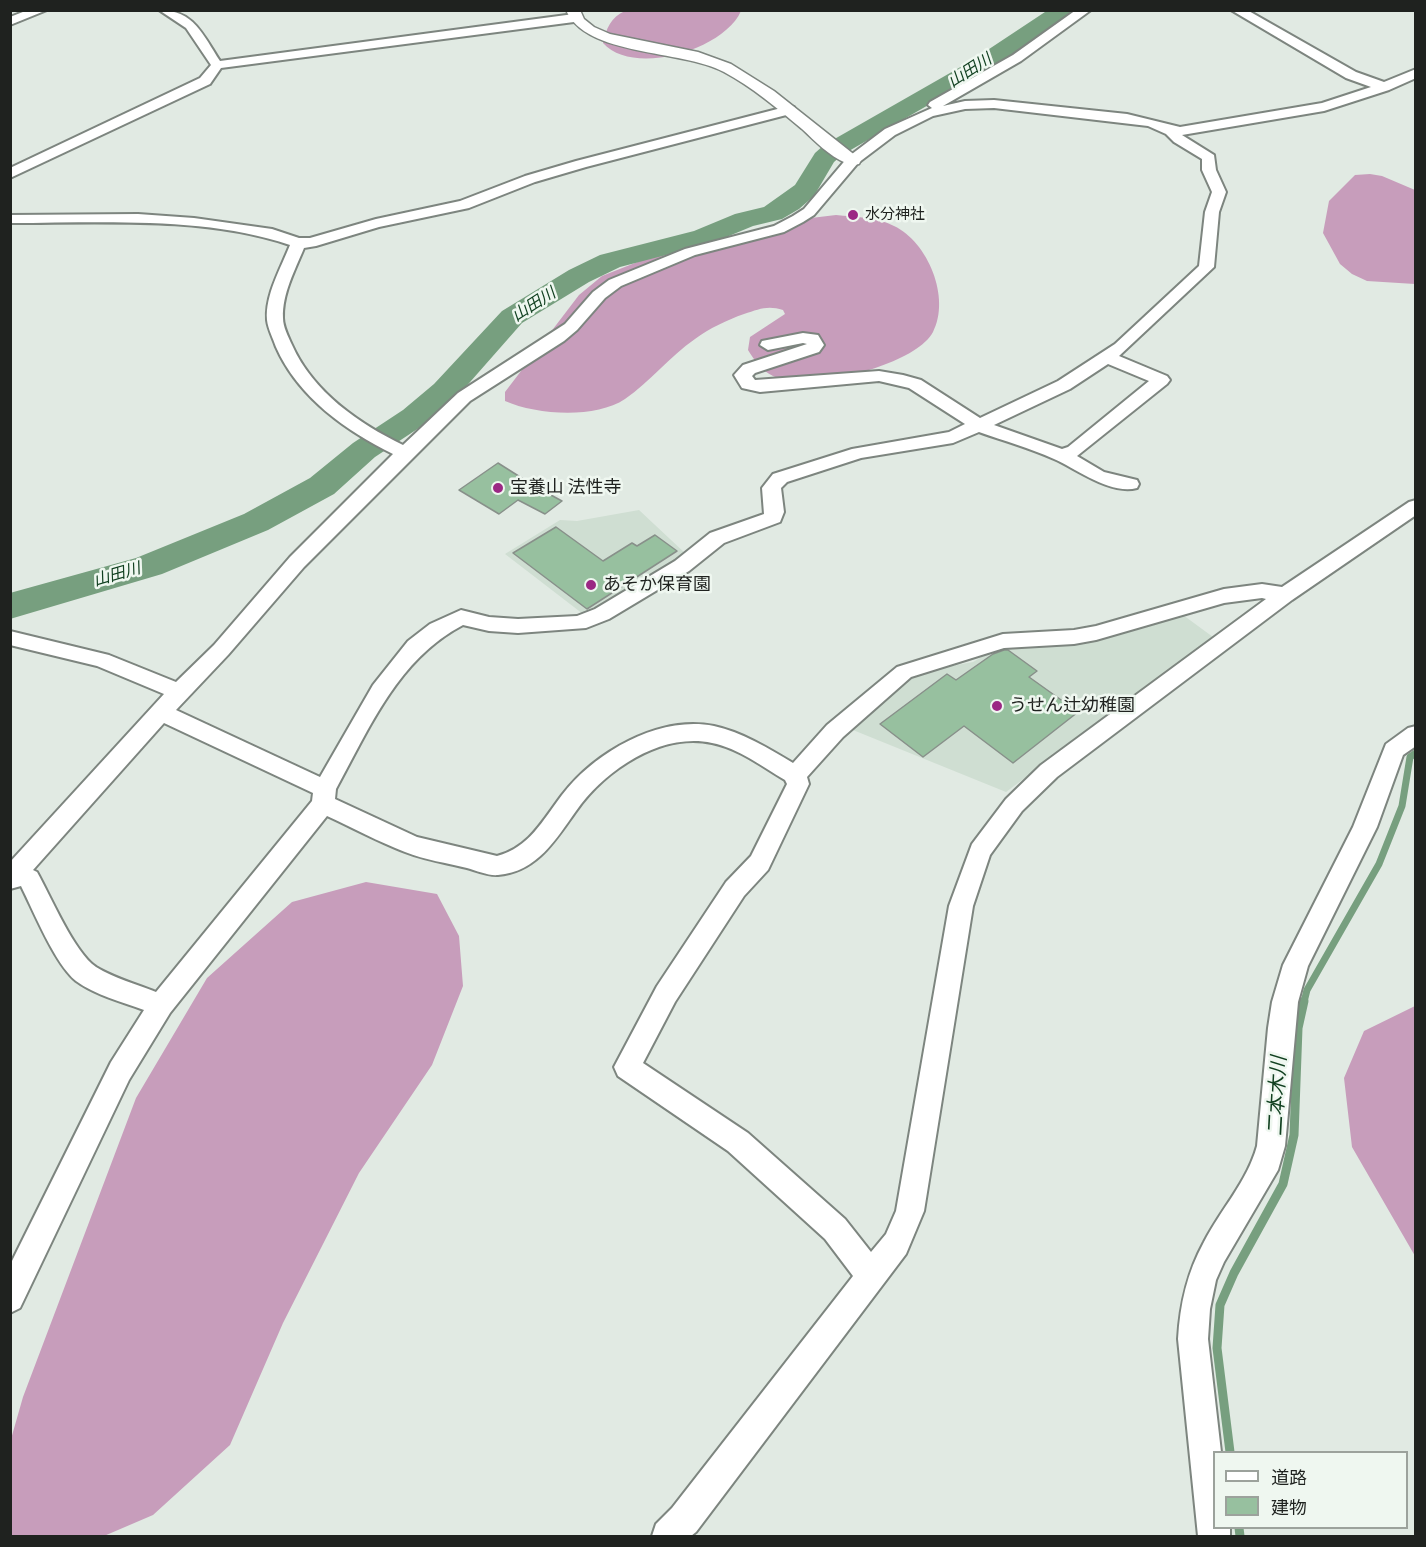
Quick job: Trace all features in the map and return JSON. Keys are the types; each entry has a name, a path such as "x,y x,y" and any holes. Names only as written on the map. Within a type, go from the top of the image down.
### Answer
{"street":[{"path":"10,21 42,10"},
{"path":"165,10 190,25 217,65"},
{"path":"929,112 938,104 1017,58 1085,10"},
{"path":"1237,10 1351,75 1384,87"},
{"path":"10,174 205,81 217,65 573,14 582,26 605,37 693,55 719,64 757,83 824,140 850,158"},
{"path":"1171,131 1324,107 1384,87 1416,73"},
{"path":"10,1298 120,1071 161,1005 324,796 392,670 430,634 461,616 489,624 518,626 572,623 602,614 682,566 717,538 773,518 775,512 770,490 772,484 780,478 858,453 953,437 1064,385 1120,348 1206,267 1208,226 1219,192 1209,170 1209,158 1200,149 1180,140 1171,131 1152,123 1127,118 994,104 965,105 929,112 890,132 850,158 809,212 798,219 778,229 690,252 615,283 599,295 565,332 464,396 400,451 14,876"},
{"path":"10,219 138,218 194,222 272,234 298,243 311,243 375,223 464,205 530,179 581,164 789,110"},
{"path":"298,243 277,299 275,321 285,353 308,384 369,433 400,451"},
{"path":"768,345 804,338 812,339 816,345 745,372 743,378 748,384 760,387 879,376 891,377 915,384 980,426 1062,455 1098,476 1130,484"},
{"path":"1062,455 1074,451 1161,380 1106,357"},
{"path":"668,1536 684,1520 896,1244 910,1211 961,906 980,851 1014,805 1049,771 1285,595 1416,506"},
{"path":"795,775 835,731 904,672 1003,640 1074,637 1096,633 1224,596 1262,591 1285,595"},
{"path":"10,638 102,660 179,692"},
{"path":"161,712 412,844 497,866 521,860 533,852 580,789 598,770 653,739 674,733 697,732 725,737 795,775 798,784 760,863 735,889 666,994 627,1066 738,1142 835,1229 872,1276"},
{"path":"1213,1527 1193,1339 1195,1308 1202,1279 1214,1252 1264,1170 1271,1146 1285,1002 1296,965 1365,827 1394,750 1416,734"},
{"path":"14,876 30,879 73,962 86,974 161,1005"}],"shaded area":[{"path":"625,11 741,11 731,25 698,47 655,58 635,58 617,53 603,43 610,24"},
{"path":"1355,175 1382,176 1415,190 1415,284 1367,281 1352,274 1340,264 1323,233 1329,201"},
{"path":"836,215 873,219 894,226 917,245 933,272 938,288 938,318 933,332 922,344 905,355 859,373 834,378 810,381 789,380 773,376 759,365 748,350 750,337 785,314 783,310 764,308 731,319 701,335 677,353 634,392 613,405 598,410 566,413 533,409 505,401 505,392 579,295 602,276 645,259 811,218"},
{"name":"あそか保育園","path":"639,510 686,554 679,561 595,610 583,614 505,554 560,520 577,521"},
{"name":"うせん辻幼稚園","path":"1183,615 1213,637 1006,792 848,728 898,683 919,672 973,662 1001,646 1098,640"},
{"path":"366,882 437,894 459,936 463,986 432,1065 359,1173 283,1323 230,1445 153,1515 104,1536 11,1536 11,1439 23,1397 136,1098 207,978 292,902"},
{"path":"1415,1006 1415,1256 1352,1147 1344,1078 1364,1031"}],"building":[{"name":"宝養山 法性寺","path":"498,463 562,501 545,514 518,500 499,514 459,490"},
{"path":"556,527 603,561 632,543 637,546 655,535 677,551 587,609 513,553"},
{"path":"1008,650 1037,671 1029,677 1078,712 1013,763 964,726 923,757 880,724 947,674 956,680 993,654"}],"waterway":[{"name":"山田川","path":"10,606 149,566 256,522 322,486 364,450 414,417 445,391 512,317 579,276 610,261 702,237 744,220 773,213 790,203 805,190 824,158 833,150 1008,49 1063,10"},
{"name":"二本木川","path":"1304,1002 1307,990 1379,864 1402,806 1410,757 1416,753"},
{"name":"二本木川","path":"1230,1451 1217,1348 1220,1305 1234,1273 1283,1184 1294,1135 1298,1028 1304,1001"},
{"name":"二本木川","path":"1239,1529 1240,1536"}],"place":[{"name":"水分神社","path":"853,215"},
{"name":"宝養山 法性寺","path":"498,488"},
{"name":"あそか保育園","path":"591,585"},
{"name":"うせん辻幼稚園","path":"997,706"}]}
